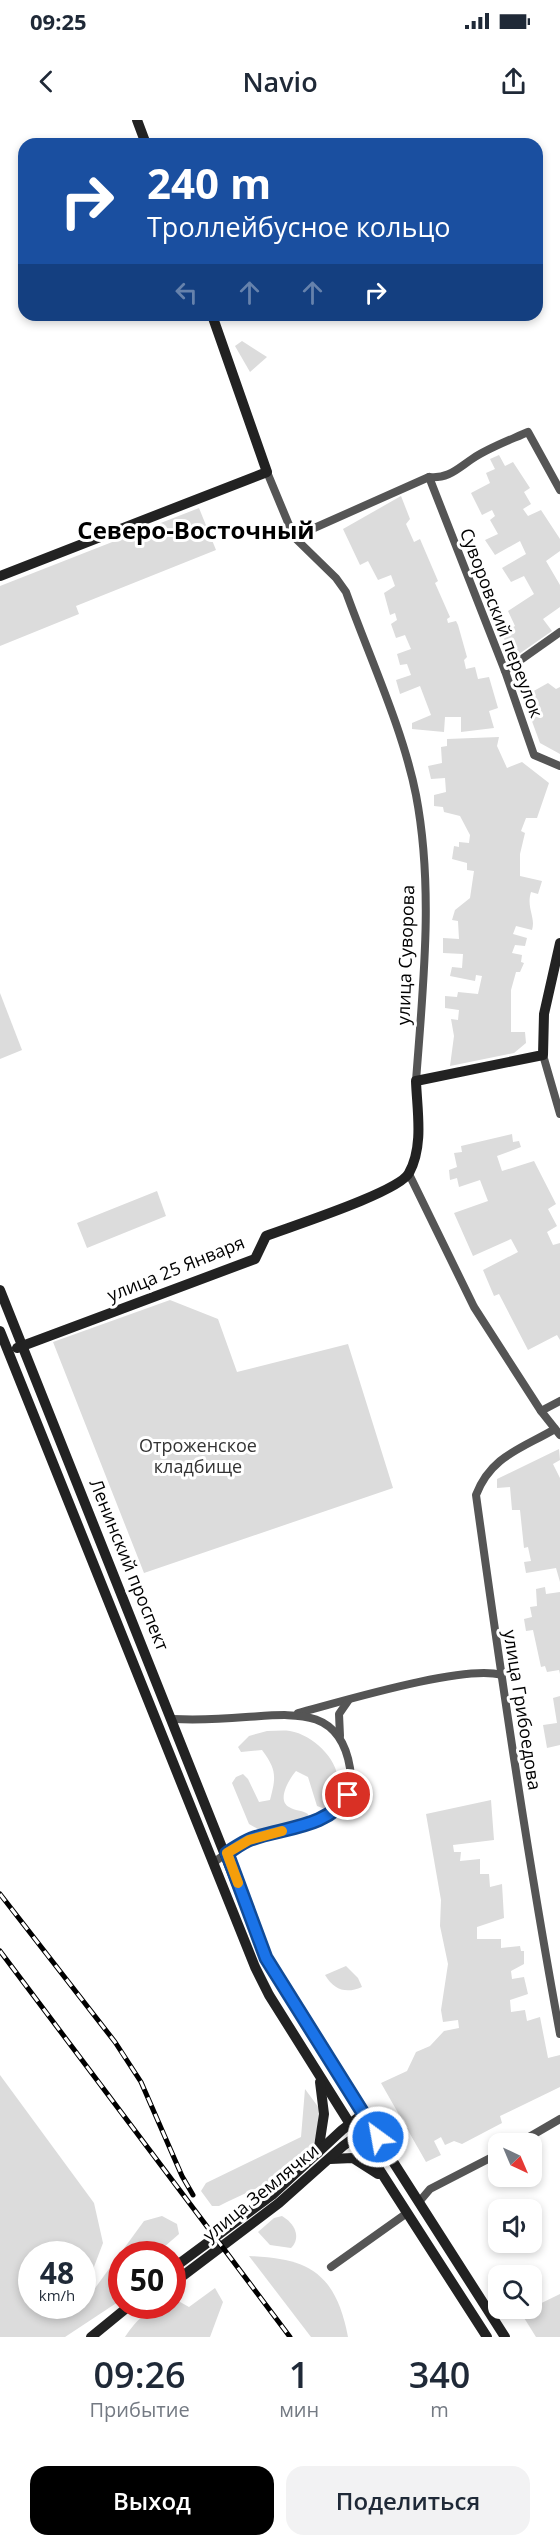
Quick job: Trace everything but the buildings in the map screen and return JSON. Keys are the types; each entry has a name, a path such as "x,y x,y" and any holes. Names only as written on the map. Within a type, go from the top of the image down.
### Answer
{"main road":[{"path":"137,120 144,138"},
{"path":"0,576 267,472 214,321"},
{"path":"416,1081 543,1055 544,1014 560,943"},
{"name":"улица Суворова","path":"409,1174 418,1143 416,1081"},
{"name":"улица 25 Января","path":"8,1351 255,1259 266,1236 391,1188 409,1174"},
{"name":"Ленинский проспект","path":"0,1290 227,1853 266,1958 505,2337"},
{"name":"Ленинский проспект","path":"0,1331 255,1967 269,1995 316,2070 487,2337"},
{"path":"146,1696 155,1702 163,1722 173,1719"},
{"path":"316,2070 321,2086 324,2114 322,2157 353,2158 386,2180"},
{"name":"улица Землячки","path":"186,2273 279,2203 350,2124 363,2114"},
{"name":"улица Землячки","path":"186,2259 322,2157 370,2126"},
{"path":"91,2337 113,2319"},
{"path":"106,2325 116,2319"}],"street":[{"path":"294,537 429,477 442,477 456,472 472,459 528,432 560,490"},
{"name":"улица Суворова","path":"267,472 294,537 336,578 346,592 399,737 416,794 426,897 416,1081"},
{"name":"Суворовский переулок","path":"429,477 505,671 534,754 560,766"},
{"path":"505,671 560,632"},
{"path":"543,1055 560,1114"},
{"path":"409,1174 474,1307 541,1411 558,1432"},
{"path":"541,1411 560,1401"},
{"name":"улица Грибоедова","path":"558,1432 494,1464 483,1476 476,1495 501,1675 560,2034"},
{"path":"173,1719 199,1720 295,1714 481,1671 501,1675"},
{"path":"213,1863 249,1840 312,1823 341,1807 348,1795 351,1783 347,1754 341,1740 339,1714 350,1700"},
{"path":"295,1714 326,1724 341,1740"},
{"path":"536,2133 560,2119"},
{"path":"419,2202 430,2188 488,2160"},
{"path":"331,2267 407,2213"}],"green space":[{"path":"242,341 267,357 250,372 235,346"},
{"path":"499,455 505,466 513,462 530,488 524,492 531,504 523,509 528,516 541,510 560,539 560,551 546,561 560,585 560,607 543,619 552,631 509,661 503,633 515,626 508,611 534,594 524,576 511,582 502,568 526,554 520,541 495,555 485,540 498,534 490,520 495,516 492,510 482,515 471,493 490,483 486,473 495,469 490,459"},
{"path":"401,496 410,519 406,524 414,542 420,539 438,581 435,583 450,617 447,619 448,623 456,621 458,625 467,657 464,660 466,669 475,667 478,679 489,677 498,708 489,711 494,728 461,732 461,717 445,717 444,732 412,729 412,723 431,715 420,686 400,694 396,680 411,675 407,664 400,665 397,654 411,649 405,635 396,638 391,624 397,620 395,613 390,615 384,593 395,586 391,575 378,580 368,561 360,565 343,529"},
{"path":"199,508 216,550 76,606 79,614 0,646 0,586"},
{"path":"548,683 556,689 560,687 560,754 540,743 523,697"},
{"path":"499,737 497,746 507,768 522,762 549,783 537,818 526,818 521,831 525,833 520,854 520,876 542,881 538,894 531,892 532,930 516,926 513,934 527,938 525,946 515,945 512,953 522,955 521,962 524,963 520,972 516,972 511,990 511,1032 525,1032 526,1043 514,1053 450,1066 454,1036 451,1019 458,1020 459,1010 445,1008 445,996 457,997 458,992 478,994 482,976 476,975 475,981 450,976 452,967 462,968 463,954 443,953 443,938 459,939 458,921 452,920 455,910 470,898 474,871 467,870 467,863 452,859 454,846 459,847 459,842 469,843 470,835 460,816 444,812 443,807 434,806 434,795 446,792 445,778 431,779 428,766 442,763 441,747 447,746 447,739"},
{"path":"0,993 22,1050 0,1059"},
{"path":"512,1134 513,1142 519,1141 521,1147 497,1156 502,1171 534,1161 556,1204 548,1209 557,1226 547,1232 553,1245 560,1243 560,1340 557,1335 528,1350 499,1294 494,1296 483,1270 518,1252 511,1239 473,1256 454,1213 488,1201 480,1180 459,1187 457,1178 450,1180 449,1170 457,1167 454,1153 462,1152 461,1146"},
{"path":"157,1191 166,1216 87,1248 77,1223"},
{"name":"Отроженское кладбище","path":"170,1300 218,1319 237,1372 348,1344 393,1488 144,1573 53,1342"},
{"path":"559,1449 560,1460 553,1464 560,1478 560,1582 556,1568 526,1573 524,1562 531,1561 528,1547 524,1548 520,1510 512,1510 510,1487 497,1488 497,1479"},
{"path":"545,1587 546,1594 560,1592 560,1674 559,1670 547,1672 545,1666 541,1667 533,1630 526,1631 524,1619 532,1617 530,1607 537,1606 536,1589"},
{"path":"560,1696 560,1745 547,1748 543,1725 557,1723 553,1698"},
{"path":"267,1731 290,1731 314,1742 333,1762 338,1787 334,1798 325,1809 317,1806 308,1777 296,1771 285,1789 285,1804 308,1814 307,1819 263,1832 249,1824 232,1783 236,1777 243,1774 248,1779 259,1802 270,1800 274,1774 267,1757 262,1750 241,1752 238,1747 249,1736"},
{"path":"491,1800 494,1840 453,1845 454,1852 461,1852 460,1861 480,1859 480,1874 489,1874 490,1887 502,1884 504,1918 477,1927 477,1939 501,1939 501,1948 520,1946 521,1951 524,1951 524,1964 511,1971 512,1979 524,1977 528,1994 510,2000 511,2012 525,2010 527,2021 540,2017 548,2058 560,2055 560,2087 500,2116 502,2123 462,2144 454,2141 445,2145 441,2137 434,2141 441,2155 426,2162 381,2083 407,2071 416,2052 430,2046 444,2031 459,2028 458,2020 443,2022 441,2010 448,1964 440,1926 441,1900 426,1814"},
{"path":"346,1966 358,1978 362,1987 351,1990 341,1989 332,1984 325,1975"},
{"path":"0,2075 94,2203 103,2243 96,2261 96,2241 18,2241 18,2319 92,2319 65,2337 0,2337"},
{"path":"305,2089 319,2108 318,2124 311,2149 293,2168 269,2182 219,2206 212,2206 201,2191 206,2183 301,2137"},
{"path":"162,2216 177,2224 179,2234 171,2241 129,2241 144,2221"},
{"path":"282,2216 295,2230 296,2239 291,2248 270,2245 258,2232 274,2218"},
{"path":"249,2256 289,2261 317,2274 336,2298 348,2337 311,2337"},
{"path":"108,2270 108,2309 96,2317 96,2287"},
{"path":"215,2288 223,2302 210,2337 125,2337 141,2319 186,2319 186,2305 189,2307"},
{"path":"560,2294 560,2337 536,2337 525,2319 542,2319 542,2303"}],"railway":[{"path":"0,1894 115,2042 141,2082 182,2176 193,2195"},
{"path":"0,1951 290,2337"}],"slow traffic":[{"path":"238,1883 227,1853 249,1840 282,1831"}],"district":[{"name":"Северо-Восточный","path":"196,531"}],"route":[{"path":"348,1795 341,1807 325,1817 312,1823 249,1840 227,1853 266,1958 378,2137"}]}
